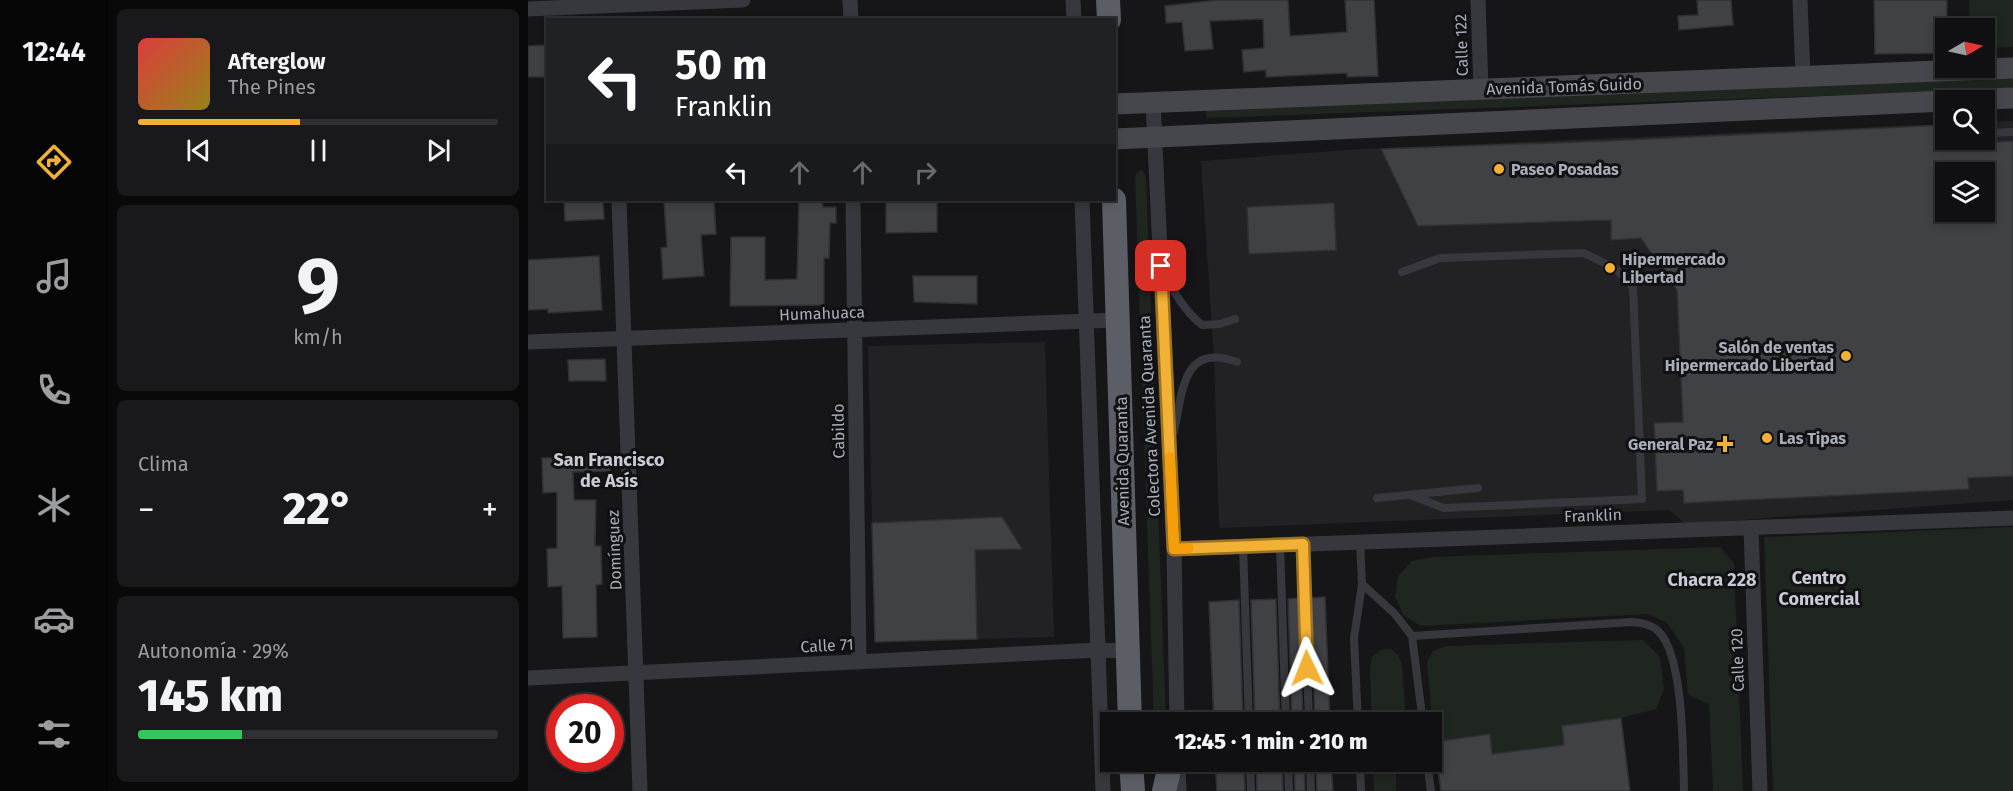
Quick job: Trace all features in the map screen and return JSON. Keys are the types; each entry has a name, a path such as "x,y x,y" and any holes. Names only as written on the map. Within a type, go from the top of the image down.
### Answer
{"highway":[{"path":"1108,0 1109,18"},
{"name":"Avenida Quaranta","path":"1114,201 1130,712"},
{"path":"1131,772 1132,791"},
{"path":"1164,791 1169,772"}],"main road":[{"name":"Avenida Tomás Guido","path":"1116,104 2013,68"},
{"path":"1995,99 2013,98"},
{"name":"Avenida Tomás Guido","path":"1116,139 1935,102"}],"street":[{"path":"528,9 592,3 613,12 743,0"},
{"path":"850,0 851,18"},
{"path":"1073,0 1074,18"},
{"name":"Calle 122","path":"1478,0 1481,89"},
{"path":"1800,0 1803,76"},
{"name":"Colectora Avenida Quaranta","path":"1153,102 1174,549 1177,712"},
{"name":"Domínguez","path":"619,201 640,791"},
{"name":"Cabildo","path":"853,201 860,662"},
{"path":"1082,201 1103,791"},
{"name":"Humahuaca","path":"528,342 1118,320"},
{"name":"Franklin","path":"1174,549 2013,518"},
{"name":"Calle 120","path":"1751,528 1760,791"},
{"name":"Calle 71","path":"528,678 1099,650 1127,651"},
{"path":"1178,772 1179,791"}],"lane":[{"path":"1995,133 2013,132"},
{"path":"1402,272 1440,258 1584,253 1616,268 1633,287 1642,499 1443,508 1410,495"},
{"path":"1161,266 1177,298 1189,315 1202,324 1220,324 1235,319"},
{"path":"1169,450 1188,373 1195,363 1206,358 1222,357 1237,362"},
{"path":"1377,498 1478,488"},
{"path":"1357,712 1354,638 1362,584 1360,542"},
{"path":"1303,544 1309,712"},
{"path":"1280,545 1286,712"},
{"path":"1243,546 1249,712"},
{"path":"1362,584 1394,613 1412,636 1422,712"},
{"path":"1412,636 1632,622 1649,625 1659,631 1670,648 1672,656 1681,710 1684,791"},
{"path":"1250,772 1251,791"},
{"path":"1288,772 1289,791"},
{"path":"1310,772 1311,791"},
{"path":"1360,772 1361,791"},
{"path":"1428,772 1431,791"}],"shaded area":[{"path":"1969,0 2013,0 2013,47 1995,48 1995,18 1970,18"},
{"path":"2013,75 2013,89 1935,90 1935,92 1206,118 1205,104 1935,78 1995,78 1995,76"},
{"name":"Hipermercado Libertad","path":"2013,121 2013,500 1685,524 1670,510 1219,528 1214,358 1201,161 1361,149 1935,124 1935,150 1995,150 1995,122"},
{"path":"1142,170 1146,176 1166,712 1154,712 1136,173"},
{"path":"1045,342 1054,637 875,642 868,346"},
{"path":"2013,527 2013,791 1773,791 1764,537"},
{"path":"1720,547 1734,563 1743,791 1713,791 1709,704 1688,695 1684,648 1667,623 1648,614 1421,626 1404,616 1395,597 1398,576 1412,561 1432,557"},
{"path":"1643,640 1660,657 1664,689 1656,709 1621,718 1562,726 1564,745 1492,754 1489,735 1442,741 1442,712 1431,712 1427,662 1433,651 1446,646"},
{"path":"1391,649 1399,656 1402,666 1405,712 1372,712 1370,668 1372,657 1380,650"},
{"path":"1373,772 1396,772 1396,791 1374,791"}],"building":[{"path":"1217,0 1288,0 1290,36 1347,32 1345,0 1374,0 1378,76 1347,77 1347,73 1266,77 1266,70 1244,72 1242,50 1264,48 1263,19 1210,21 1213,49 1185,51 1182,22 1166,23 1165,6"},
{"path":"1697,0 1731,0 1733,25 1679,30 1678,16 1698,15"},
{"path":"1874,0 1947,0 1947,18 1935,18 1935,53 1875,54"},
{"path":"545,45 546,77 528,77 528,46"},
{"name":"Salón de ventas Hipermercado Libertad","path":"1935,126 1935,150 1995,150 1995,142 2013,141 2013,476 1968,478 1969,489 1684,503 1683,490 1657,491 1654,423 1683,422 1677,290 1641,238 1611,240 1611,220 1418,226 1381,149"},
{"path":"564,201 603,201 604,219 565,221"},
{"path":"664,201 714,201 716,234 701,235 704,276 663,279 661,248 667,247"},
{"path":"799,201 822,201 823,207 836,207 836,223 830,223 829,258 824,258 824,305 730,306 731,237 765,237 765,280 797,279"},
{"path":"886,201 937,201 937,232 886,233"},
{"path":"1334,203 1336,250 1249,254 1247,207"},
{"path":"599,256 602,310 548,313 548,309 528,310 528,260"},
{"path":"913,276 977,276 977,304 914,302"},
{"path":"605,359 606,381 569,381 568,360"},
{"path":"610,456 610,471 573,472 574,500 596,500 595,546 601,546 602,584 596,585 597,637 563,638 562,586 548,587 547,549 557,548 557,492 543,493 542,458"},
{"path":"1002,517 1022,549 975,550 977,639 875,642 872,523"},
{"path":"1325,597 1330,712 1315,712 1311,598"},
{"path":"1299,598 1303,712 1292,712 1288,599"},
{"path":"1276,599 1280,712 1255,712 1251,600"},
{"path":"1239,600 1243,712 1214,712 1209,602"},
{"path":"1621,718 1630,791 1441,791 1438,772 1442,772 1442,741 1490,734 1492,754 1564,745 1562,726"},
{"path":"1216,772 1244,772 1245,791 1217,791"},
{"path":"1256,772 1282,772 1283,791 1257,791"},
{"path":"1294,772 1304,772 1305,791 1295,791"},
{"path":"1316,772 1332,772 1333,791 1317,791"}],"slow traffic":[{"path":"1170,457 1174,549 1189,548"}],"place":[{"name":"Paseo Posadas","path":"1499,169"},
{"name":"Hipermercado Libertad","path":"1610,268"},
{"name":"Salón de ventas Hipermercado Libertad","path":"1846,356"},
{"name":"Las Tipas","path":"1767,438"},
{"name":"General Paz","path":"1725,444"}],"district":[{"name":"San Francisco de Asís","path":"609,470"},
{"name":"Chacra 228","path":"1712,580"},
{"name":"Centro Comercial","path":"1819,588"}],"route":[{"path":"1161,266 1174,549 1303,544 1307,668"}]}
